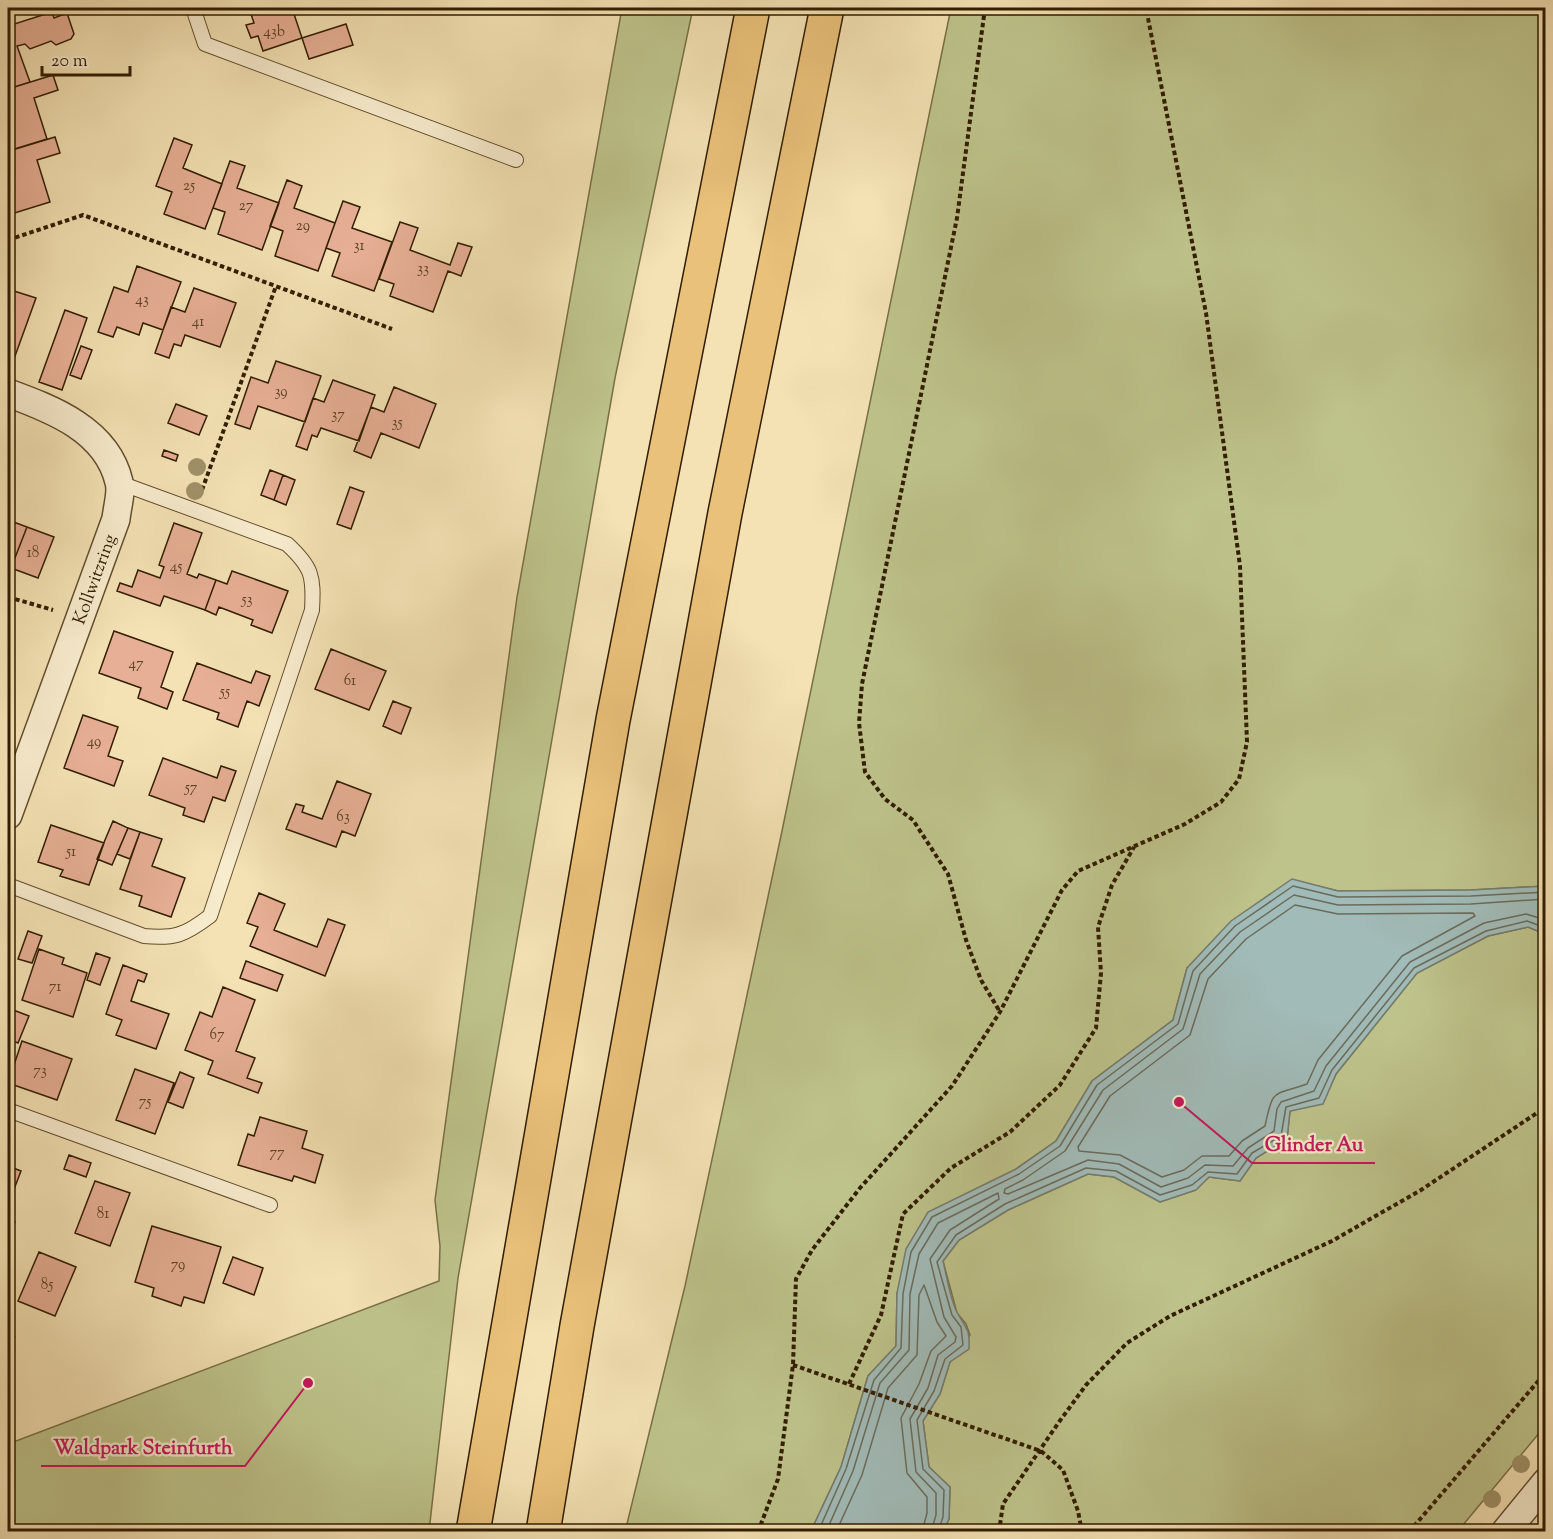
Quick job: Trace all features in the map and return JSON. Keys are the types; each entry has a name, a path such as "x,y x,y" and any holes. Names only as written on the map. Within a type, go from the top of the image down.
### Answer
{"highway":[{"path":"473,1532 613,720 753,8"},
{"path":"543,1532 577,1326 725,513 827,8"}],"street":[{"path":"8,393 51,408 89,432 111,462 120,483"},
{"name":"Kollwitzring","path":"8,815 116,519 120,483"},
{"path":"1505,1532 1545,1482"}],"lane":[{"path":"193,8 205,44 516,160"},
{"path":"8,885 144,936 166,938 188,932 210,916 312,610 313,581 306,561 287,544 120,483"},
{"path":"8,1110 270,1205"}],"path":[{"path":"984,8 957,219 862,684 859,723 865,772 885,799 913,820 948,874 977,970 1000,1012"},
{"path":"758,1532 778,1479 793,1365 796,1279 812,1250 860,1188 952,1086 1000,1012 1062,890 1078,871 1185,824 1221,802 1239,779 1247,742 1240,566 1206,313 1146,8"},
{"path":"8,240 83,215 392,328"},
{"path":"194,510 276,286"},
{"path":"8,597 80,617"},
{"path":"849,1384 881,1315 903,1214 951,1168 1011,1132 1060,1085 1096,1028 1101,973 1098,927 1112,885 1135,845"},
{"path":"999,1532 1003,1504 1086,1385 1127,1343 1170,1316 1332,1241 1421,1190 1545,1107"},
{"path":"8,1332 14,1335 8,1354"},
{"path":"793,1365 1041,1451 1063,1470 1078,1511 1082,1532"},
{"path":"1408,1532 1545,1371"}],"green space":[{"path":"622,8 693,8 615,378 458,1278 429,1531 8,1531 8,1444 439,1281 440,1246 435,1200 517,597"},
{"path":"951,8 1545,8 1545,886 1471,890 1338,891 1318,886 1187,968 1173,1020 1092,1081 1056,1141 1016,1169 897,1293 896,1346 868,1376 841,1467 811,1531 625,1532 685,1286 782,831"},
{"path":"1528,927 1545,934 1545,1426 1458,1531 943,1531 949,1519 950,1487 929,1467 923,1421 940,1394 950,1362 970,1335 966,1324 957,1313 943,1261 959,1240 1008,1210 1088,1174 1114,1177 1160,1202 1195,1190 1209,1177 1240,1181 1256,1158 1287,1139 1290,1111 1323,1103 1336,1074 1417,973 1488,936"}],"water":[{"path":"1292,879 1338,891 1471,890 1545,886 1545,934 1528,927 1488,936 1417,973 1336,1074 1323,1104 1290,1111 1287,1139 1256,1158 1240,1181 1209,1177 1196,1190 1160,1202 1114,1177 1088,1174 1008,1210 959,1240 943,1261 953,1302 968,1333 969,1349 950,1362 940,1394 923,1421 929,1467 950,1487 949,1519 943,1531 811,1531 841,1467 868,1376 896,1346 897,1293 906,1249 928,1212 1016,1169 1056,1141 1092,1081 1173,1020 1187,968 1231,921"}],"building":[{"path":"249,8 292,8 302,38 263,51 258,36 251,38 246,25 254,23"},
{"path":"52,12 54,18 67,13 74,34 71,39 56,45 51,41 30,49 25,44 17,46 30,82 8,89 8,26"},
{"path":"346,24 353,45 309,59 302,38"},
{"path":"53,75 58,90 34,98 47,139 8,151 8,89"},
{"path":"55,137 60,153 37,160 50,202 8,215 8,168 14,166 9,151"},
{"path":"174,138 192,145 183,168 222,184 205,229 164,214 172,192 156,186"},
{"path":"230,161 245,166 237,188 279,203 262,250 218,234 225,212 213,208"},
{"path":"287,180 302,186 294,208 335,223 318,271 275,256 283,231 270,226"},
{"path":"343,201 360,207 352,228 392,242 374,291 332,276 340,253 326,248"},
{"path":"400,222 418,228 410,250 450,265 458,243 472,247 461,276 448,271 433,312 390,296 394,284 379,279"},
{"path":"137,266 181,282 163,330 143,323 139,335 117,327 113,337 98,332 114,287 128,292"},
{"path":"194,288 236,303 220,347 185,335 181,346 174,344 169,358 155,353 171,307 185,312"},
{"path":"14,291 36,298 10,370 8,369 8,309"},
{"path":"65,310 87,318 62,390 39,382"},
{"path":"81,346 92,350 81,379 70,375"},
{"path":"276,361 321,376 305,422 258,406 250,429 235,424 251,377 268,383"},
{"path":"333,380 375,395 359,441 321,428 317,437 312,435 307,450 296,446 313,398 324,402"},
{"path":"394,387 436,404 419,448 381,433 371,458 354,451 371,407 384,412"},
{"path":"176,404 207,416 199,435 168,423"},
{"path":"164,450 178,455 176,461 162,456"},
{"path":"270,470 283,475 274,500 261,495"},
{"path":"283,475 295,480 286,505 274,500"},
{"path":"350,487 364,492 351,529 337,524"},
{"path":"8,520 27,527 11,568 8,566"},
{"path":"174,523 202,533 187,574 197,578 199,574 216,580 205,610 164,596 160,606 117,591 120,583 132,587 138,570 160,578 164,567 159,565"},
{"path":"27,527 54,537 38,578 11,568"},
{"path":"232,571 288,591 272,633 251,625 253,620 219,607 216,615 205,610 216,580 227,584"},
{"path":"114,631 173,652 161,687 173,692 167,709 138,698 141,688 99,673"},
{"path":"331,649 386,671 369,710 315,689"},
{"path":"197,663 251,683 256,671 270,676 259,706 247,701 238,727 217,719 219,713 183,700"},
{"path":"393,701 411,708 401,734 383,726"},
{"path":"83,715 118,727 108,756 123,761 114,786 64,768"},
{"path":"163,758 217,778 221,766 236,771 225,801 213,797 204,822 183,815 185,808 149,795"},
{"path":"337,781 371,794 355,836 342,831 336,847 286,829 296,804 304,806 302,812 322,819"},
{"path":"113,821 128,828 112,865 97,859"},
{"path":"51,825 104,843 89,885 60,876 63,870 38,862"},
{"path":"128,828 140,832 130,859 117,854"},
{"path":"140,832 162,839 152,866 185,878 171,917 139,906 142,896 120,889"},
{"path":"259,893 285,904 274,930 317,947 328,919 345,925 325,976 250,946 258,927 247,923"},
{"path":"28,931 42,936 32,963 18,959"},
{"path":"39,949 64,958 62,964 87,973 73,1017 22,1000"},
{"path":"96,953 110,958 100,985 87,980"},
{"path":"246,961 283,975 277,991 240,978"},
{"path":"123,965 147,974 144,982 138,980 131,1001 169,1014 156,1049 116,1035 122,1020 106,1014"},
{"path":"223,987 255,1000 236,1051 255,1058 247,1078 262,1083 258,1093 208,1074 213,1061 185,1050 200,1012 212,1017"},
{"path":"8,1008 29,1016 18,1043 8,1039"},
{"path":"22,1041 72,1059 57,1100 8,1083"},
{"path":"135,1069 174,1083 155,1134 116,1120"},
{"path":"180,1072 194,1078 183,1108 168,1102"},
{"path":"260,1117 307,1131 302,1148 323,1155 315,1183 294,1176 292,1181 238,1165 248,1134 254,1136"},
{"path":"69,1155 91,1163 86,1177 64,1169"},
{"path":"8,1166 21,1171 8,1205"},
{"path":"95,1181 130,1193 110,1246 75,1233"},
{"path":"8,1219 15,1222 8,1238"},
{"path":"152,1226 221,1247 204,1303 184,1297 181,1306 152,1296 154,1288 135,1282"},
{"path":"39,1252 76,1267 55,1316 18,1301"},
{"path":"233,1257 263,1268 254,1295 223,1283"}],"place":[{"name":"Glinder Au","path":"1179,1102"},
{"name":"Waldpark Steinfurth","path":"308,1383"}]}
